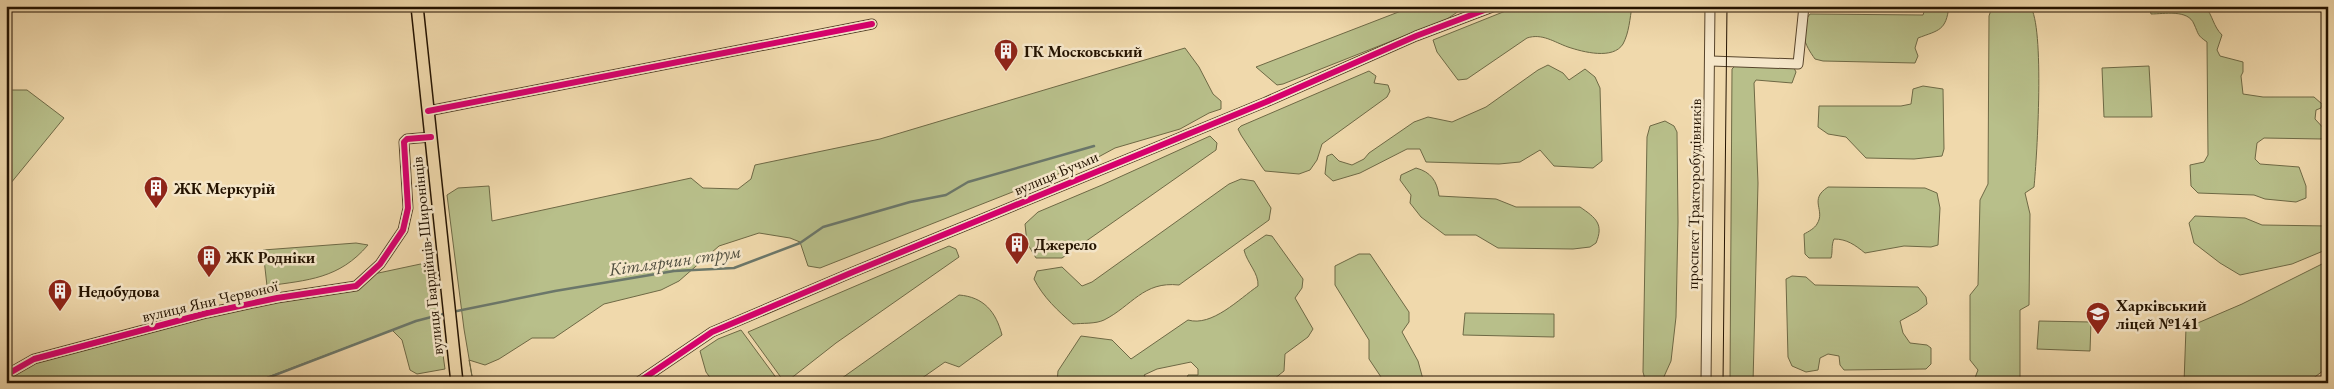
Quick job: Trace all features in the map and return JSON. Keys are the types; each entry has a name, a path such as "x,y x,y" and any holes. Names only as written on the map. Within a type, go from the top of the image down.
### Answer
{"main road":[{"name":"вулиця Гвардійців-Широнінців","path":"416,6 457,379"}],"street":[{"name":"вулиця Бучми","path":"636,383 712,332 1266,102 1416,36 1495,6"},
{"name":"проспект Тракторобудівників","path":"1706,383 1711,61 1710,6"},
{"path":"1711,61 1798,64 1804,6"},
{"path":"428,111 872,24"},
{"name":"вулиця Яни Червоної","path":"6,375 34,359 207,313 277,298 356,286 380,264 403,230 408,208 404,142 407,139 431,136"}],"green space":[{"path":"1414,6 1460,8 1459,11 1447,19 1283,84 1277,85 1256,67"},
{"path":"1518,6 1632,6 1625,40 1618,49 1612,52 1582,51 1543,37 1532,37 1527,38 1467,79 1458,80 1437,52 1433,40"},
{"path":"1926,6 1949,6 1948,14 1940,28 1918,38 1915,48 1918,56 1915,63 1823,61 1815,59 1804,37 1804,26 1810,14 1923,15"},
{"path":"2030,6 2035,18 2039,64 2039,93 2034,187 2025,193 2030,214 2029,305 2020,310 2020,383 1973,383 1978,370 1970,360 1970,295 1978,285 1980,200 1988,184 1989,16 1992,7"},
{"path":"2149,6 2205,6 2222,35 2217,50 2220,56 2243,62 2241,76 2243,94 2263,97 2314,97 2322,104 2321,108 2316,110 2315,119 2327,132 2322,139 2264,138 2257,143 2255,159 2260,164 2299,167 2306,186 2306,198 2296,202 2265,199 2254,195 2198,193 2191,186 2190,165 2204,162 2208,155 2207,42 2200,36 2191,19 2187,16 2175,13 2151,14"},
{"path":"2257,6 2328,6 2326,8 2258,9"},
{"path":"1185,48 1199,67 1213,94 1221,101 1221,109 1209,113 1180,129 1115,148 1091,161 820,268 808,266 800,242 790,238 759,233 719,246 679,281 661,290 604,304 554,338 532,338 499,359 485,365 469,360 447,195 458,188 489,186 492,221 691,178 703,188 738,189 751,179 755,165 880,139"},
{"path":"1548,65 1563,73 1569,80 1585,69 1595,77 1600,88 1602,161 1593,168 1554,166 1540,150 1520,162 1499,164 1426,162 1420,149 1407,149 1360,173 1333,181 1325,174 1327,156 1332,154 1339,161 1352,165 1364,159 1369,153 1414,122 1428,117 1452,122 1486,107"},
{"path":"1736,65 1793,66 1796,72 1792,83 1756,80 1754,83 1758,183 1753,383 1730,383 1732,69"},
{"path":"2149,66 2152,117 2104,117 2102,68"},
{"path":"1369,71 1376,76 1374,83 1388,85 1390,91 1387,97 1322,144 1317,160 1310,170 1299,174 1265,171 1241,135 1238,129 1241,126"},
{"path":"1923,86 1943,89 1944,149 1942,156 1914,159 1866,158 1846,137 1828,134 1818,127 1819,106 1901,106 1911,104 1913,89"},
{"path":"6,90 27,90 64,118 6,189"},
{"path":"1665,121 1674,126 1677,132 1676,317 1671,361 1662,381 1661,383 1646,383 1643,372 1647,137 1650,126"},
{"path":"1210,136 1217,143 1216,150 1062,258 1036,258 1027,243 1025,224 1038,212"},
{"path":"1416,168 1426,172 1432,178 1437,186 1439,196 1496,199 1516,207 1580,207 1594,218 1599,226 1596,243 1590,247 1573,249 1498,248 1476,235 1445,235 1421,217 1410,203 1411,195 1400,180 1401,175"},
{"path":"1241,179 1254,181 1271,208 1269,220 1179,285 1156,287 1147,291 1104,320 1093,323 1073,324 1046,298 1034,279 1037,271 1062,267 1082,286 1092,282 1229,184"},
{"path":"1828,187 1925,188 1937,193 1940,208 1938,245 1931,247 1904,246 1865,253 1851,243 1834,239 1831,258 1809,258 1805,254 1804,234 1817,224 1820,214 1819,196"},
{"path":"2195,216 2245,218 2262,225 2328,226 2328,249 2292,264 2240,275 2220,263 2194,243 2189,223"},
{"path":"1266,235 1272,236 1303,279 1302,288 1295,298 1313,329 1308,337 1285,354 1284,371 1269,383 1187,383 1188,375 1198,375 1198,369 1191,362 1157,369 1144,375 1149,383 1057,383 1058,371 1081,336 1112,340 1131,359 1188,320 1197,321 1216,316 1234,304 1258,286 1257,277 1244,250"},
{"path":"356,243 368,245 346,265 334,271 296,282 267,286 263,250"},
{"path":"949,246 956,249 959,257 836,343 785,383 748,332"},
{"path":"1359,254 1370,254 1409,312 1409,322 1402,332 1418,361 1424,383 1385,383 1369,359 1369,340 1335,285 1335,266"},
{"path":"2328,261 2328,367 2307,383 2184,383 2186,328 2242,304"},
{"path":"430,262 445,369 417,374 410,370 402,340 392,330 252,383 6,383 6,375 34,359 144,330 355,286 369,275"},
{"path":"1792,276 1806,277 1815,285 1918,287 1926,297 1927,304 1900,321 1903,333 1910,343 1927,345 1931,348 1931,364 1926,369 1844,370 1840,365 1839,356 1828,354 1820,358 1818,370 1806,372 1792,366 1788,357 1786,279"},
{"path":"959,295 968,296 988,307 996,319 1002,335 959,367 945,362 915,383 835,383"},
{"path":"1465,313 1554,314 1554,337 1463,335"},
{"path":"2039,321 2091,322 2090,351 2037,349"},
{"path":"741,330 780,383 714,383 706,372 700,351 718,339"}],"waterway":[{"name":"Кітлярчин струм","path":"452,312 555,291 674,271 734,268 800,243 823,227 910,202 946,195 968,182 1094,146"},
{"name":"Кітлярчин струм","path":"254,383 416,321 447,313"}],"tram line":[{"path":"1723,383 1727,6"}],"cycle path":[{"path":"637,383 712,332 1266,102 1416,36 1495,6"},
{"path":"428,111 872,24"},
{"path":"6,375 34,359 207,313 277,298 356,286 380,264 403,230 408,208 404,142 407,139 431,137"}],"place":[{"name":"ГК Московський","path":"1006,72"},
{"name":"ЖК Меркурій","path":"156,209"},
{"name":"Джерело","path":"1017,265"},
{"name":"ЖК Родніки","path":"209,278"},
{"name":"Недобудова","path":"60,312"},
{"name":"Харківський ліцей №141","path":"2098,335"}]}
